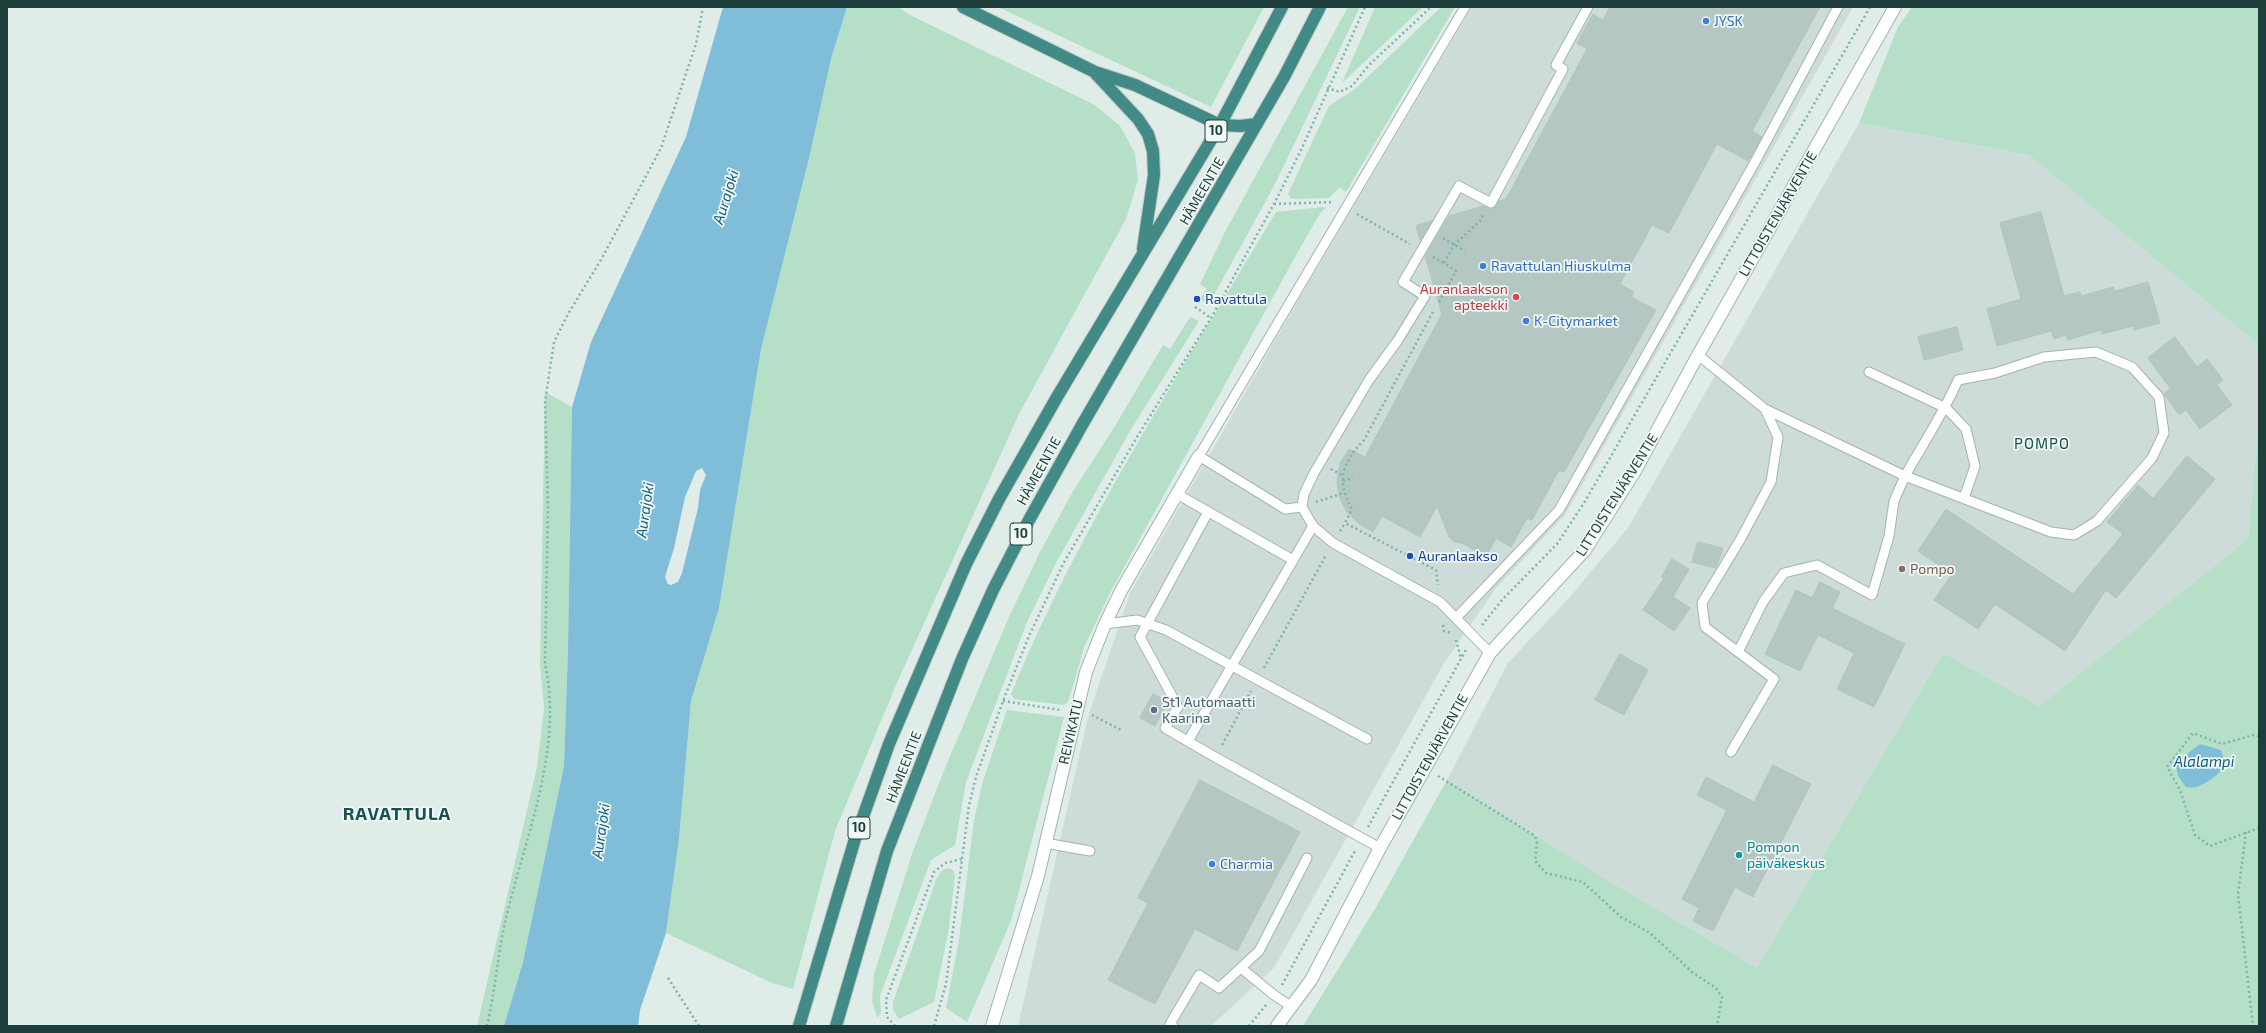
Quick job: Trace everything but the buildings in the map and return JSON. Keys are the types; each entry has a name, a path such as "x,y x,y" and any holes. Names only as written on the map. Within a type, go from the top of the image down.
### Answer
{"highway":[{"path":"963,7 1094,72 1135,85 1220,125 1240,126 1258,124"},
{"name":"HÄMEENTIE","path":"799,1026 855,840 889,744 966,564 1053,404 1220,125 1282,7"},
{"name":"HÄMEENTIE","path":"836,1026 887,851 962,659 993,590 1078,432 1258,124 1320,7"},
{"path":"1094,72 1138,119 1148,134 1153,151 1154,175 1143,252"}],"street":[{"name":"LITTOISTENJÄRVENTIE","path":"1277,1026 1311,980 1380,848 1490,653 1585,550 1635,471 1698,355 1895,7"},
{"name":"REIVIKATU","path":"992,1026 1015,955 1045,843 1086,672 1105,624 1122,589 1199,456"}],"lane":[{"path":"1302,507 1285,509 1199,456 1465,7"},
{"path":"1490,653 1440,602 1333,543 1313,526 1302,507 1304,494 1314,473 1365,386 1398,340 1425,296 1403,282 1459,186 1491,203 1563,69 1556,65 1588,7"},
{"path":"1456,618 1559,510 1755,162 1838,7"},
{"path":"1698,355 1765,409 1905,476 2051,532 2074,535 2097,521 2152,458 2164,433 2159,397 2132,367 2096,352 2044,357 1996,373 1958,380 1946,408 1927,437 1905,476 1894,501 1889,536 1872,595 1817,565 1784,573 1763,602 1738,652"},
{"path":"1869,372 1946,408 1966,429 1975,466 1964,498"},
{"path":"1731,752 1774,679 1705,627 1702,603 1740,540 1771,482 1778,437 1765,409"},
{"path":"1177,494 1293,560"},
{"path":"1208,512 1140,637 1165,686 1178,707 1165,728 1215,758 1380,848"},
{"path":"1188,741 1313,526"},
{"path":"1105,624 1137,620 1166,630 1367,739"},
{"path":"1045,843 1090,851"},
{"path":"1173,1026 1170,1024 1174,1014 1199,975 1220,988 1259,951 1307,858"},
{"path":"1241,968 1274,995 1292,1007"}],"path":[{"path":"487,1026 507,910 543,775 551,716 550,688 546,663 548,506 545,402 554,342 568,314 602,258 661,148 696,44 703,7"},
{"path":"934,1026 946,984 962,859 976,777 1029,636 1063,564 1137,437 1211,318 1274,204 1302,148 1327,88 1365,7"},
{"path":"1327,88 1340,92 1352,86 1369,65 1431,7"},
{"path":"1437,305 1456,271 1444,263 1454,245 1480,221 1491,203"},
{"path":"1432,232 1465,251"},
{"path":"1195,308 1211,318"},
{"path":"1215,758 1352,509 1344,493 1342,475 1350,455 1364,440 1434,311"},
{"path":"1330,469 1342,475"},
{"path":"1343,481 1353,478"},
{"path":"1319,501 1344,493"},
{"path":"1345,523 1436,570 1444,631 1452,634 1455,638 1461,659"},
{"path":"2259,736 2253,735 2222,744 2193,733 2167,767 2180,790 2195,835 2210,846 2259,828"},
{"path":"1407,756 1414,761"},
{"path":"1433,773 1534,836 1537,842 1535,861 1546,873 1583,882 1621,917 1650,933 1692,972 1716,988 1722,997 1717,1026"},
{"path":"2246,832 2238,894 2253,1026"},
{"path":"895,1026 887,1017 886,1000 934,872 945,863 962,859"},
{"path":"668,978 699,1026"}],"shaded area":[{"path":"1472,7 1853,7 1565,515 1496,588 1444,663 1274,968 1211,1026 1018,1026 1088,717 1130,593 1300,297"},
{"name":"Pompo","path":"1859,123 2029,155 2259,345 2259,421 2248,539 2039,706 1943,653 1757,968 1609,881 1447,780 1508,663 1568,599 1628,528"}],"green space":[{"path":"847,7 898,7 908,14 1095,105 1120,126 1135,153 1138,180 1126,219 1019,414 896,685 835,831 793,989 772,983 666,933 679,839 691,701 719,608 761,349 831,59"},
{"path":"998,7 1264,7 1211,107"},
{"path":"1348,7 1360,7 1274,186 1209,304 1200,299 1207,289 1200,284 1225,232"},
{"path":"1375,7 1423,7 1342,83"},
{"path":"1441,7 1455,7 1346,192 1340,187 1329,198 1291,199 1288,194 1329,106 1355,89"},
{"path":"1912,7 2259,7 2259,345 2029,155 1859,123 1898,27"},
{"path":"1323,207 1326,208 1321,212 1300,248 1110,593 1085,645 1068,702 1064,705 1014,699 1011,694 1038,631 1100,509 1169,389 1276,212"},
{"path":"1190,317 1199,321 1130,431 1057,561 1027,622 966,782 955,845 931,860 880,996 881,1013 877,1018 872,1000 874,974 913,851 943,773 1009,617 1040,552 1072,493 1115,426 1163,345 1170,349"},
{"path":"545,392 572,407 568,649 564,766 523,962 504,1026 477,1026 537,767 544,708 540,665"},
{"path":"2259,420 2259,1026 1303,1026 1375,909 1447,780 1609,881 1757,968 1943,653 2039,706 2248,539"},
{"path":"1007,710 1064,717 1011,921 967,1022 946,1008 959,940 974,820 983,781"},
{"path":"948,868 953,870 955,875 949,928 934,1002 899,1019 893,1010 893,1002 936,880 941,871"}],"water":[{"name":"Aurajoki","path":"723,7 847,7 831,59 809,158 761,349 719,608 691,701 679,839 666,933 640,1010 638,1026 504,1026 523,962 564,766 568,649 572,407 591,342 686,137","holes":["702,468 706,475 700,490 698,508 682,573 678,582 671,585 668,584 665,577 674,548 685,497 696,471"]},
{"name":"Alalampi","path":"2200,744 2221,750 2224,765 2208,782 2196,787 2186,787 2178,776 2176,766 2183,757"}],"place":[{"name":"JYSK","path":"1706,21"},
{"name":"Ravattulan Hiuskulma","path":"1483,266"},
{"name":"Auranlaakson apteekki","path":"1516,297"},
{"name":"Ravattula","path":"1197,299"},
{"name":"K-Citymarket","path":"1526,321"},
{"name":"Auranlaakso","path":"1410,556"},
{"name":"Pompo","path":"1902,569"},
{"name":"St1 Automaatti Kaarina","path":"1154,710"},
{"name":"Pompon päiväkeskus","path":"1739,855"},
{"name":"Charmia","path":"1212,864"}],"district":[{"name":"POMPO","path":"2042,444"},
{"name":"RAVATTULA","path":"397,814"}]}
